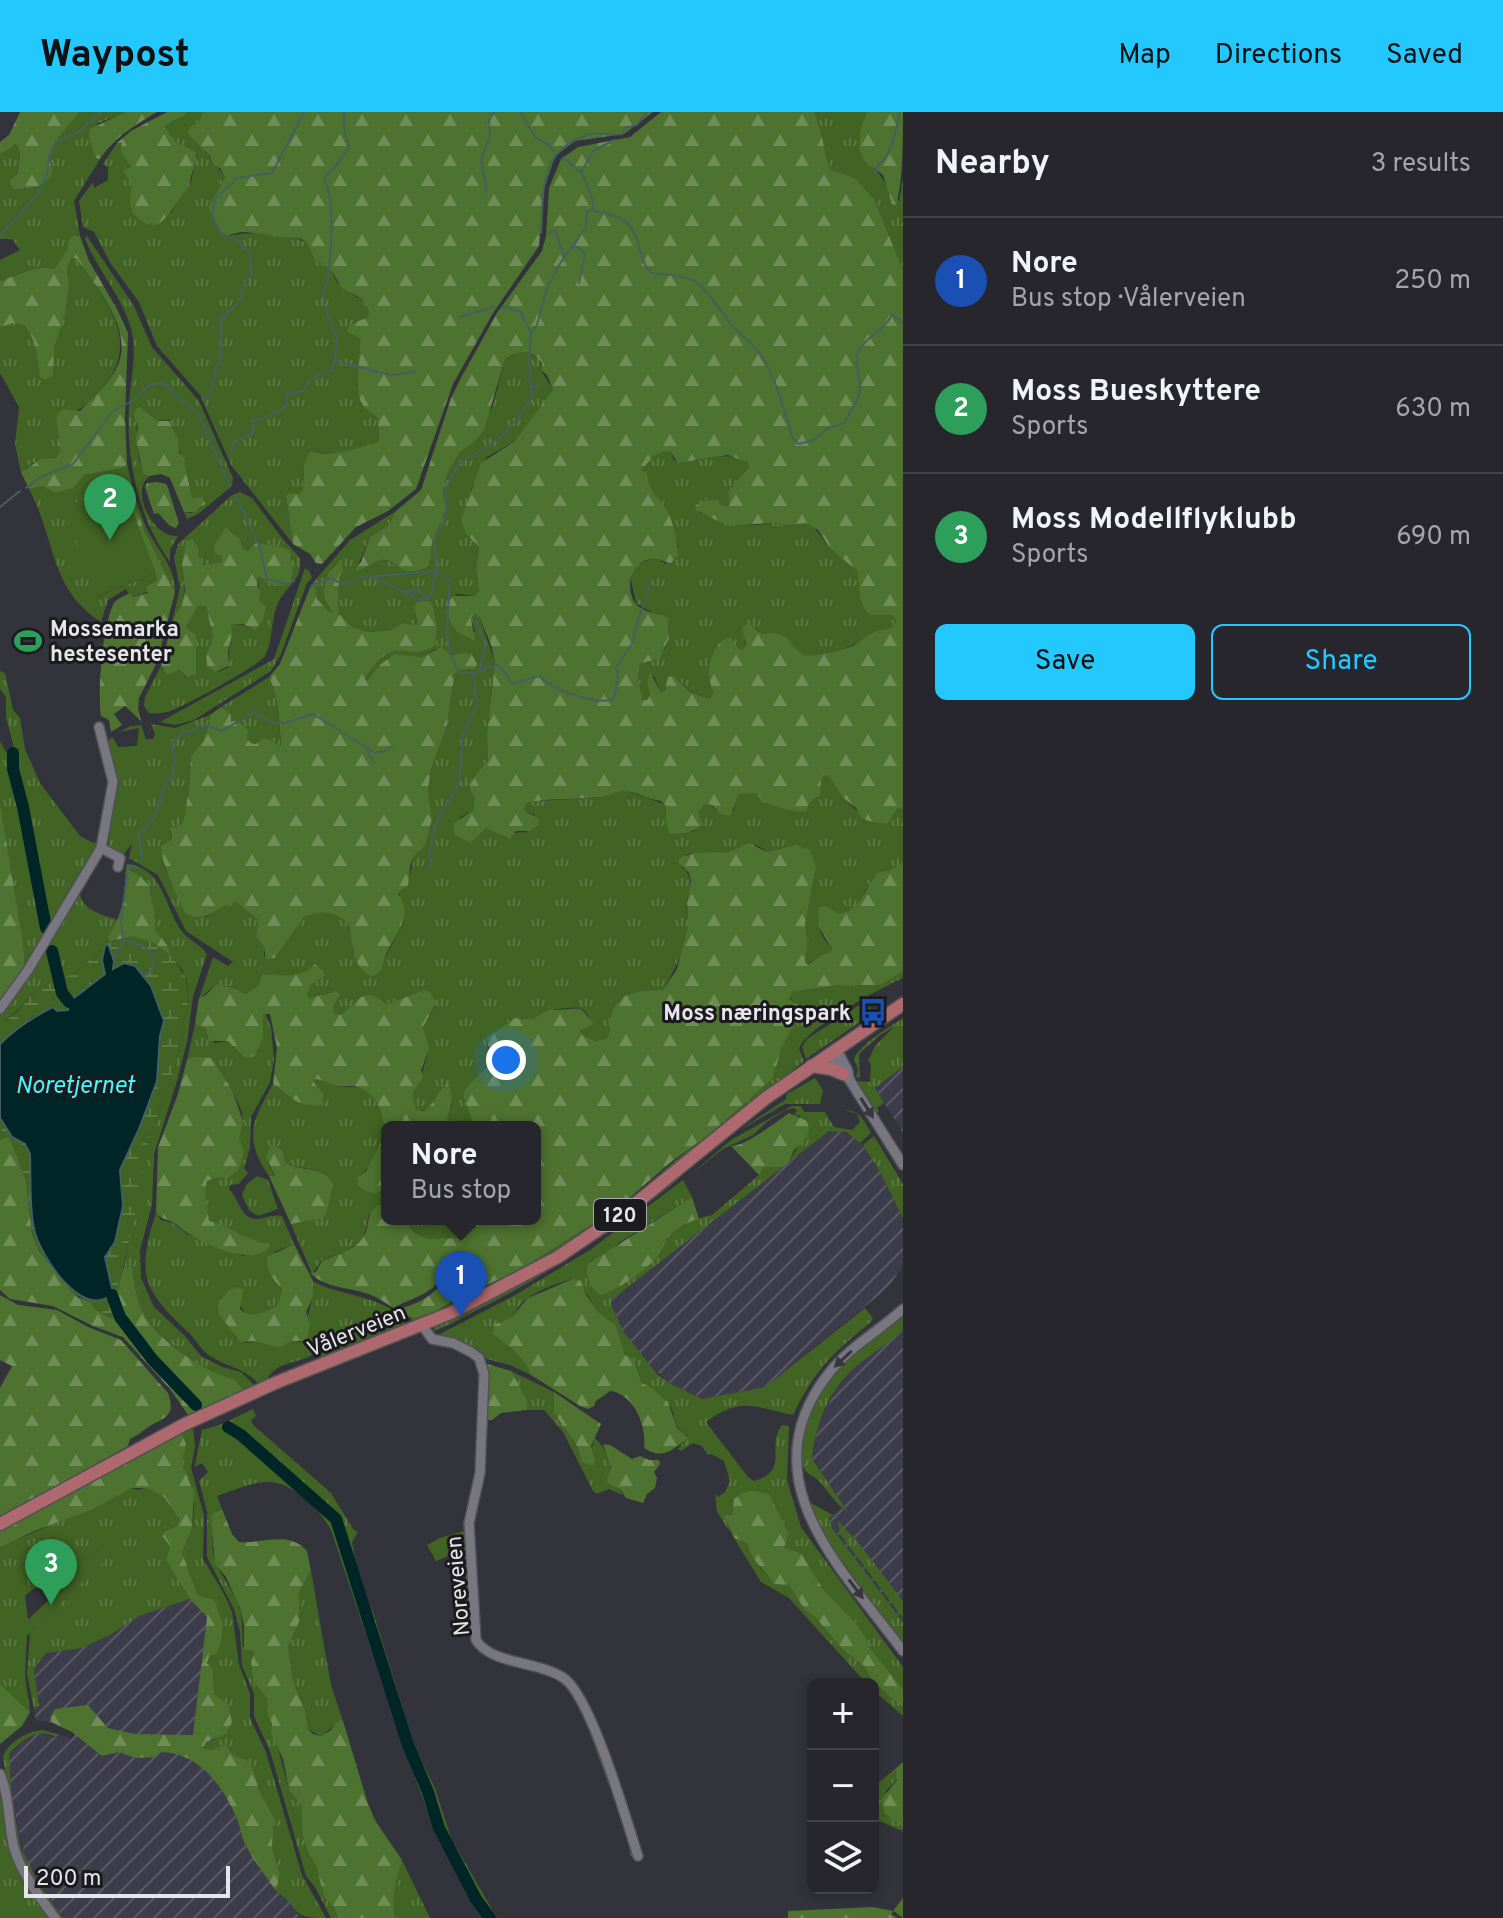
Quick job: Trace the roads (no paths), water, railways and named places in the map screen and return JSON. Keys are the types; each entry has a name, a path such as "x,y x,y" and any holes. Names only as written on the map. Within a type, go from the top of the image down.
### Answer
{"main road":[{"name":"Vålerveien","path":"0,1524 185,1424 275,1383 422,1325 525,1276 587,1239 811,1066 903,1004"},
{"path":"811,1066 831,1069 846,1076"}],"street":[{"path":"0,1009 81,891 101,848 113,782 99,727"},
{"path":"101,848 120,858 118,867"},
{"path":"832,1051 903,1165"},
{"path":"903,1309 841,1359 823,1381 802,1421 797,1448 802,1502 815,1531 903,1651"},
{"name":"Noreveien","path":"422,1325 432,1339 462,1346 476,1355 484,1374 480,1473 469,1523 476,1640 486,1651 547,1670 575,1689 597,1737 638,1856"},
{"path":"0,1774 12,1840 21,1865 55,1918"}],"water":[{"name":"Noretjernet","path":"108,944 114,961 113,969 124,963 135,966 151,986 164,1021 157,1081 120,1170 123,1206 115,1242 105,1257 113,1293 101,1300 76,1293 64,1282 38,1240 31,1211 30,1154 25,1144 12,1137 0,1118 0,1044 25,1023 53,1007 57,1011 68,1010 70,1001 105,974 102,960"}],"waterway":[{"path":"0,236 37,195 47,174 49,157 56,141 77,133 101,112"},
{"path":"205,398 212,389 216,365 221,364 221,319 239,302 246,280 252,274 249,251 242,248 241,242 220,233 212,214 215,199 237,178 272,173 304,112"},
{"path":"335,361 337,337 323,295 328,278 332,227 324,178 349,147 344,130 344,112"},
{"path":"487,193 481,160 490,135 489,120 494,112"},
{"path":"520,112 536,138 549,145 554,152"},
{"path":"541,233 544,186 552,160 573,141 590,134 622,134 625,128 637,125 647,112"},
{"path":"875,173 889,151 900,112"},
{"path":"373,577 421,600 431,596 436,571 435,538 446,516 446,488 459,464 501,437 519,417 532,395 529,363 531,333 537,325 547,288 586,227 587,211 594,209 582,171 593,151 614,140"},
{"path":"563,158 580,172"},
{"path":"595,211 626,222 634,233 650,272 696,282 756,349 780,395 793,439 799,444 814,440 826,429 845,423 860,393 856,361 859,351 892,314 903,323"},
{"path":"548,233 555,231 564,256"},
{"path":"572,246 583,250 585,255 579,283"},
{"path":"459,317 494,307"},
{"path":"503,307 520,311 531,333"},
{"path":"230,457 233,443 254,432 252,421 287,406 287,394 303,391 311,380 331,370 335,361 386,374 415,371"},
{"path":"532,388 541,382"},
{"path":"26,488 40,477 73,464 112,412 137,398 148,386 158,383 166,385 199,415 230,486"},
{"path":"0,507 20,491"},
{"path":"235,495 260,548 267,579 288,584 294,581"},
{"path":"311,587 330,578 343,584 362,577 430,572 435,568"},
{"path":"436,571 450,580 448,640 460,673 473,673 497,665 512,684 539,676 564,691 606,701 614,699 618,676 616,667 633,642 651,582"},
{"path":"403,593 416,589 428,597"},
{"path":"476,619 485,645 480,671"},
{"path":"431,868 430,850 437,821 459,783 463,735 477,705 473,673"},
{"path":"142,861 139,833 154,819 165,784 172,776 175,759 172,743 183,733 207,725 222,731 254,712 276,723 313,714 375,753 392,746"},
{"path":"365,746 373,762"},
{"path":"13,753 13,769 46,928"},
{"path":"113,959 123,942 121,921 129,866 137,867"},
{"path":"123,939 147,948 154,957 152,969 144,976"},
{"path":"52,951 62,993 69,1002"},
{"path":"112,1295 120,1317 152,1359 196,1405"},
{"path":"228,1427 336,1519 408,1745 439,1828 476,1899 490,1918"}],"place":[{"name":"Moss Bueskyttere","path":"110,540"},
{"name":"Mossemarka hestesenter","path":"28,641"},
{"name":"Moss næringspark","path":"873,1012"},
{"name":"Nore","path":"461,1317"},
{"name":"Moss Modellflyklubb","path":"51,1605"}]}
